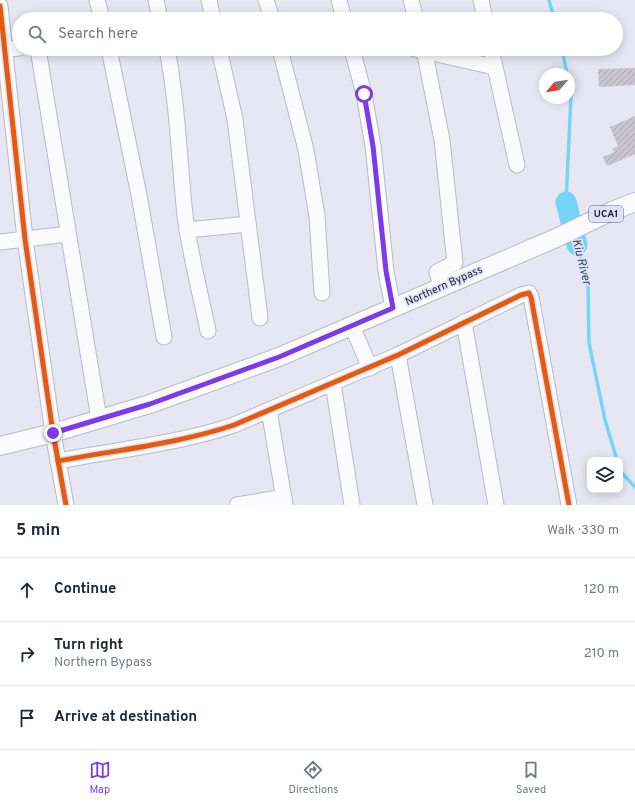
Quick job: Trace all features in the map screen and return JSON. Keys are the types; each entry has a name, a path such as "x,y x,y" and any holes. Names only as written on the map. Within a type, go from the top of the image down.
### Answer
{"main road":[{"name":"Northern Bypass","path":"0,446 53,433 150,404 279,357 441,286 556,238 577,227 627,209 635,202"}],"street":[{"path":"97,0 100,12"},
{"path":"156,0 159,12"},
{"path":"209,0 212,12"},
{"path":"266,0 270,12"},
{"path":"339,0 342,12"},
{"path":"411,0 414,12"},
{"path":"481,0 484,12"},
{"path":"0,6 8,49 25,238 53,433 66,505"},
{"path":"39,56 100,419"},
{"path":"110,56 139,196 164,337"},
{"path":"168,56 178,129 187,230 208,331"},
{"path":"222,56 235,119 260,318"},
{"path":"282,56 306,150 316,209 322,293"},
{"path":"354,56 364,94 373,146 386,271 393,308"},
{"path":"422,56 442,140 455,263 437,272 441,286"},
{"path":"447,56 494,67"},
{"path":"492,56 517,164"},
{"path":"187,230 248,224"},
{"path":"0,242 68,234"},
{"path":"58,461 210,433 234,425 370,368 520,295 529,293 531,297 569,505"},
{"path":"464,322 496,505"},
{"path":"352,326 370,368"},
{"path":"398,355 425,505"},
{"path":"333,383 352,505"},
{"path":"236,505 285,501 269,410"}],"building":[{"path":"635,68 635,85 599,87 598,69"},
{"path":"635,116 635,154 607,166 603,157 614,152 612,149 618,146 610,127"}],"waterway":[{"name":"Kiu River","path":"549,0 552,12"},
{"name":"Kiu River","path":"563,56 566,68"},
{"name":"Kiu River","path":"566,202 571,104"},
{"name":"Kiu River","path":"566,202 577,245"},
{"name":"Kiu River","path":"577,245 588,285 589,343 605,420 616,457"},
{"name":"Kiu River","path":"623,474 635,487"}],"cycle path":[{"path":"0,6 25,239 53,433 66,505"},
{"path":"58,461 169,442 212,432 234,425 398,355 521,295 529,293 531,297 569,505"}],"route":[{"path":"53,433 150,404 279,357 393,308 386,271 373,146 364,94"}]}
